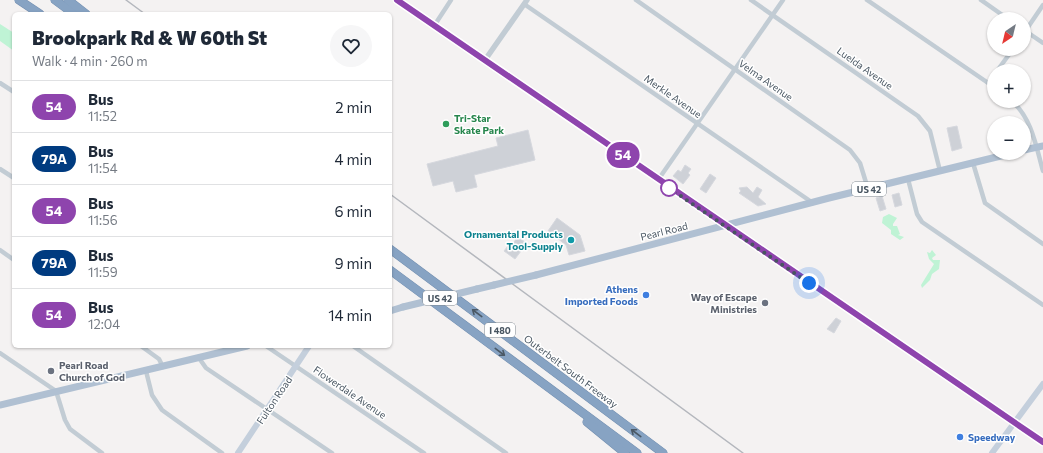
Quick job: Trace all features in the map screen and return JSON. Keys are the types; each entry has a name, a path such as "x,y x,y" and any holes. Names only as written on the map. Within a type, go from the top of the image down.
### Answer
{"highway":[{"path":"19,0 37,12"},
{"path":"29,0 44,12"},
{"path":"55,0 71,12"},
{"path":"68,0 83,12"},
{"name":"Outerbelt South Freeway","path":"392,250 663,453"},
{"name":"I 480","path":"392,271 637,453"},
{"path":"546,386 592,427 625,453"}],"main road":[{"path":"397,0 725,226 1043,442"},
{"name":"Pearl Road","path":"392,310 987,160"},
{"path":"0,405 238,348"},
{"name":"Fulton Road","path":"238,453 309,348"},
{"path":"992,453 1043,384"}],"street":[{"path":"434,26 451,0"},
{"name":"Velma Avenue","path":"636,0 850,150 860,163 868,189"},
{"name":"Luelda Avenue","path":"751,0 920,117 930,131 940,171"},
{"path":"658,180 783,0"},
{"path":"867,0 987,83"},
{"path":"981,0 998,12"},
{"path":"485,60 525,2"},
{"name":"Merkle Avenue","path":"525,2 812,203"},
{"path":"1031,21 1043,5"},
{"path":"1031,35 1043,43"},
{"path":"0,83 12,91"},
{"path":"1018,108 1025,116 1040,146 1043,171"},
{"path":"973,163 985,203 1043,244"},
{"path":"0,169 12,177"},
{"path":"908,179 917,214 922,222 1043,305"},
{"path":"0,250 12,259"},
{"path":"144,348 159,359 163,367"},
{"name":"Flowerdale Avenue","path":"269,348 424,453"},
{"path":"356,348 506,453"},
{"path":"0,353 56,391 65,420 70,429 102,453"},
{"path":"199,358 206,368 332,453"},
{"path":"146,371 152,395 162,410 222,453"}],"green space":[{"path":"0,24 12,32 12,50 0,41"},
{"path":"889,214 897,218 893,226 897,226 900,234 898,235 904,237 900,240 891,234 891,230 882,223 883,217"},
{"path":"932,250 936,255 932,258 933,260 940,260 939,269 932,274 930,280 922,288 921,285 934,264 929,259 927,252 930,253"}],"building":[{"path":"957,126 962,148 952,151 947,128"},
{"path":"528,130 535,160 474,175 477,187 456,192 453,181 433,186 427,164 498,146 496,138"},
{"path":"685,165 691,169 688,173 690,175 683,184 673,176 678,170 681,172"},
{"path":"710,174 716,178 706,193 700,189"},
{"path":"747,187 753,193 757,187 762,190 758,197 766,204 758,206 739,193 741,191 739,188"},
{"path":"899,193 902,205 895,207 892,195"},
{"path":"882,196 886,209 880,211 876,198"},
{"name":"Ornamental Products Tool-Supply","path":"557,218 580,235 585,251 569,255 566,245 548,231"},
{"path":"516,239 520,239 527,243 515,259 504,251 511,242 513,244"},
{"path":"836,318 841,321 834,333 827,329"}],"railway":[{"path":"126,0 142,12"},
{"path":"392,195 743,453"}],"bus line":[{"name":"54","path":"397,0 725,226 941,372 966,391 1043,442"}],"place":[{"name":"Tri-Star Skate Park","path":"446,124"},
{"name":"Ornamental Products Tool-Supply","path":"571,240"},
{"name":"Athens Imported Foods","path":"646,295"},
{"name":"Way of Escape Ministries","path":"765,303"},
{"name":"Pearl Road Church of God","path":"51,371"},
{"name":"Speedway","path":"960,437"}],"route":[{"path":"669,188 809,283"}]}
